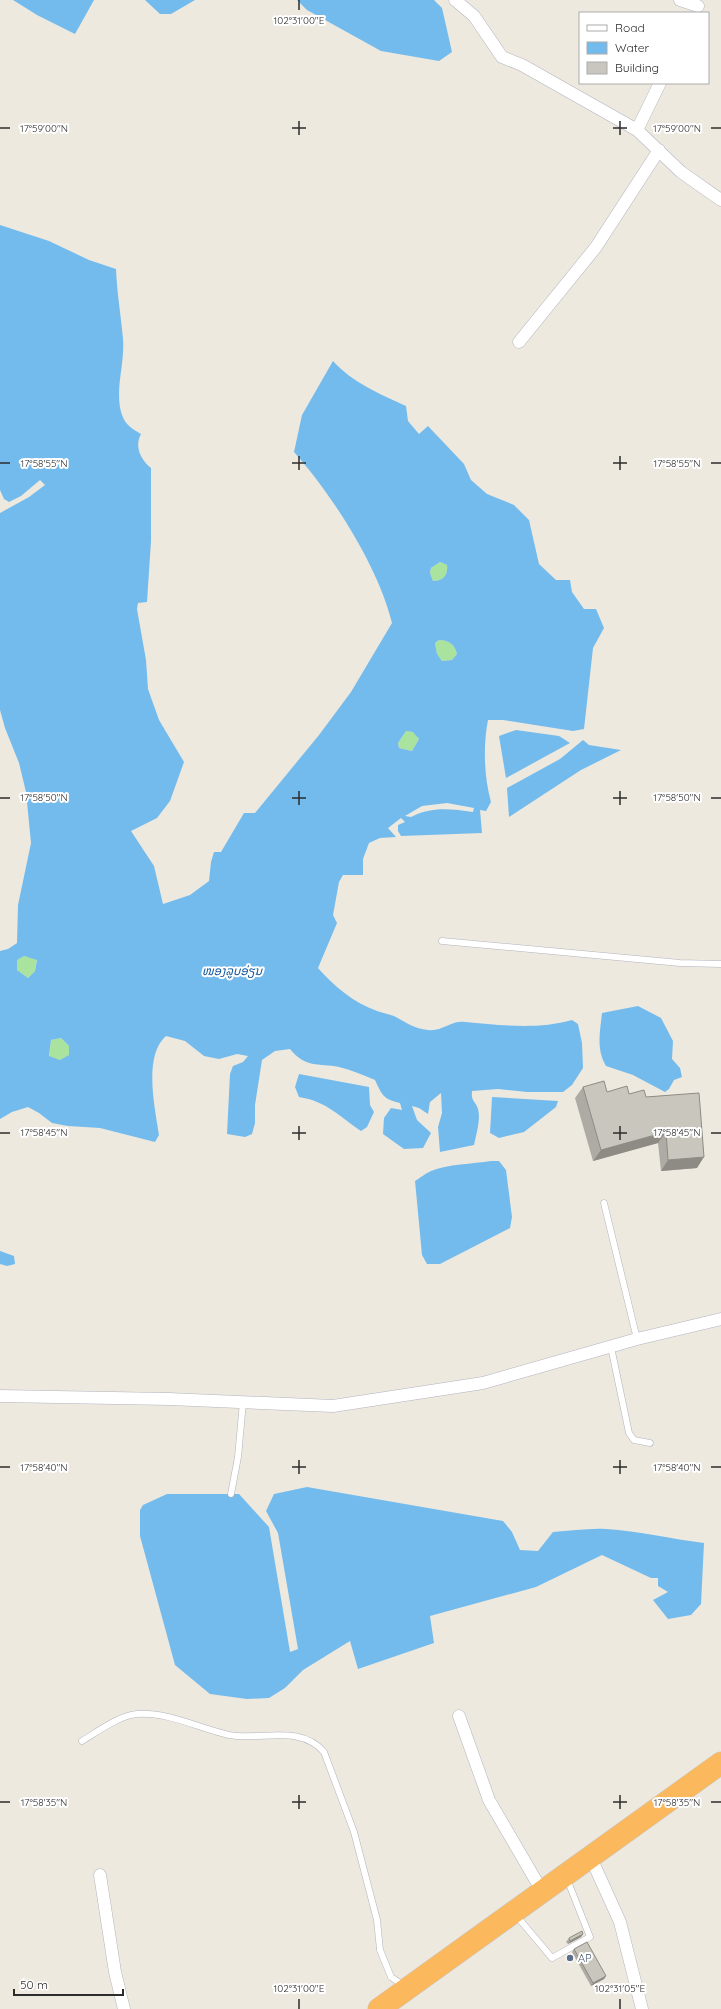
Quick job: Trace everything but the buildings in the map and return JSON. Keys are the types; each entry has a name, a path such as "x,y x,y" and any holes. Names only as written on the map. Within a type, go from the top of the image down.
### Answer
{"highway":[{"path":"379,2009 513,1911 591,1858 721,1763"}],"street":[{"path":"456,0 474,16 502,57 522,65 637,130 681,172 721,200"},
{"path":"680,0 697,6"},
{"path":"637,130 660,84"},
{"path":"519,342 596,247 659,150"},
{"path":"0,1396 340,1405 483,1383 637,1339 721,1319"},
{"path":"459,1716 489,1800 542,1891"},
{"path":"591,1858 620,1922 642,2009"},
{"path":"100,1875 116,1972 124,2009"}],"lane":[{"path":"442,941 680,963 721,964"},
{"path":"604,1203 637,1339"},
{"path":"611,1347 629,1433 634,1440 650,1443"},
{"path":"231,1494 238,1457 243,1402"},
{"path":"82,1740 127,1716 149,1714 162,1715 229,1735 249,1737 290,1735 302,1737 319,1745 324,1752 354,1832 377,1920 380,1950 391,1976 406,1988"},
{"path":"513,1911 552,1958 590,1937 566,1875"}],"green space":[{"path":"440,562 447,565 446,575 443,579 433,581 430,573 431,568"},
{"path":"439,640 449,642 455,648 457,654 452,660 442,661 437,655 435,643"},
{"path":"406,731 414,732 419,739 412,751 399,748 398,743"},
{"path":"24,956 37,959 35,971 28,978 17,970 17,959"},
{"path":"61,1038 69,1046 69,1055 61,1060 49,1057 51,1040"}],"water":[{"path":"13,0 94,0 75,34 37,15"},
{"path":"145,0 195,0 171,14 160,14"},
{"path":"297,0 434,0 442,8 452,52 439,61 381,51 307,10"},
{"name":"ໜອງລູບອ່ຽນ","path":"0,225 49,241 89,260 116,269 123,339 123,358 119,387 120,406 122,415 126,422 130,427 141,434 138,448 144,461 151,468 151,541 147,602 138,603 137,609 146,660 148,689 159,720 184,762 170,801 157,818 131,831 154,866 163,904 190,895 209,881 211,862 214,852 221,852 244,813 255,813 319,735 351,692 392,623 376,578 365,555 324,489 294,452 302,415 333,361 358,382 406,406 408,421 419,434 428,426 464,464 471,480 487,494 514,505 529,520 539,564 556,580 570,580 572,592 584,609 596,609 604,628 593,648 584,729 573,731 503,720 488,720 485,740 485,761 491,802 486,811 480,810 482,833 401,836 398,831 398,825 405,822 401,818 388,828 396,837 380,838 369,843 363,859 363,875 343,875 339,882 333,915 337,923 318,968 352,999 369,1008 394,1016 410,1025 423,1029 433,1030 460,1022 532,1026 572,1020 578,1024 582,1043 583,1068 572,1085 563,1092 527,1092 498,1089 472,1091 473,1099 479,1113 474,1145 440,1152 438,1127 442,1113 441,1093 430,1102 428,1114 419,1108 412,1106 417,1120 431,1133 423,1148 404,1149 383,1134 384,1118 391,1108 402,1110 400,1103 386,1098 379,1089 375,1080 339,1067 312,1064 301,1059 290,1049 275,1051 262,1060 255,1105 255,1123 252,1134 245,1137 227,1134 230,1074 233,1066 243,1062 248,1056 237,1054 219,1059 204,1056 185,1041 166,1036 159,1045 155,1056 153,1069 153,1097 159,1135 155,1142 100,1128 68,1126 52,1123 28,1107 12,1112 0,1119 0,951 8,949 17,943 18,905 31,843 26,792 19,763 5,728 0,710 0,513 29,497 45,485 40,480 21,496 9,502 4,499 0,490","holes":["440,562 447,565 447,572 443,579 433,581 430,573 431,568","439,640 446,641 451,644 455,648 457,654 452,660 442,661 437,654 435,643","406,731 413,732 419,739 412,751 399,748 398,743","447,803 474,808 473,812 442,809 426,811 411,817 405,816 422,806","24,956 37,960 35,971 28,978 17,970 17,960","61,1038 69,1046 69,1055 60,1060 49,1056 51,1040"]},
{"path":"516,730 559,736 570,743 506,778 499,736"},
{"path":"583,740 589,745 621,750 581,770 509,817 507,788 560,759"},
{"path":"638,1006 661,1018 673,1041 672,1059 680,1068 682,1077 674,1080 669,1089 665,1092 633,1075 606,1066 603,1060 600,1047 602,1013"},
{"path":"299,1074 369,1087 370,1105 374,1112 367,1127 361,1131 325,1106 309,1099 299,1097 295,1087"},
{"path":"492,1097 558,1101 556,1107 524,1132 499,1138 490,1133"},
{"path":"499,1161 506,1170 512,1217 510,1228 440,1264 427,1264 422,1255 415,1181 437,1169"},
{"path":"0,1251 14,1256 15,1264 7,1266 0,1264"},
{"path":"307,1487 503,1521 512,1532 520,1550 538,1551 553,1532 593,1529 631,1531 704,1543 701,1604 691,1615 668,1619 653,1600 668,1592 658,1586 658,1578 651,1578 602,1555 536,1587 430,1616 434,1643 358,1669 350,1641 303,1670 285,1688 269,1698 247,1699 210,1694 175,1665 140,1536 140,1510 143,1505 167,1494 239,1494 269,1527 290,1652 298,1649 278,1533 266,1511 274,1494"}],"place":[{"name":"AP","path":"570,1958"}]}
